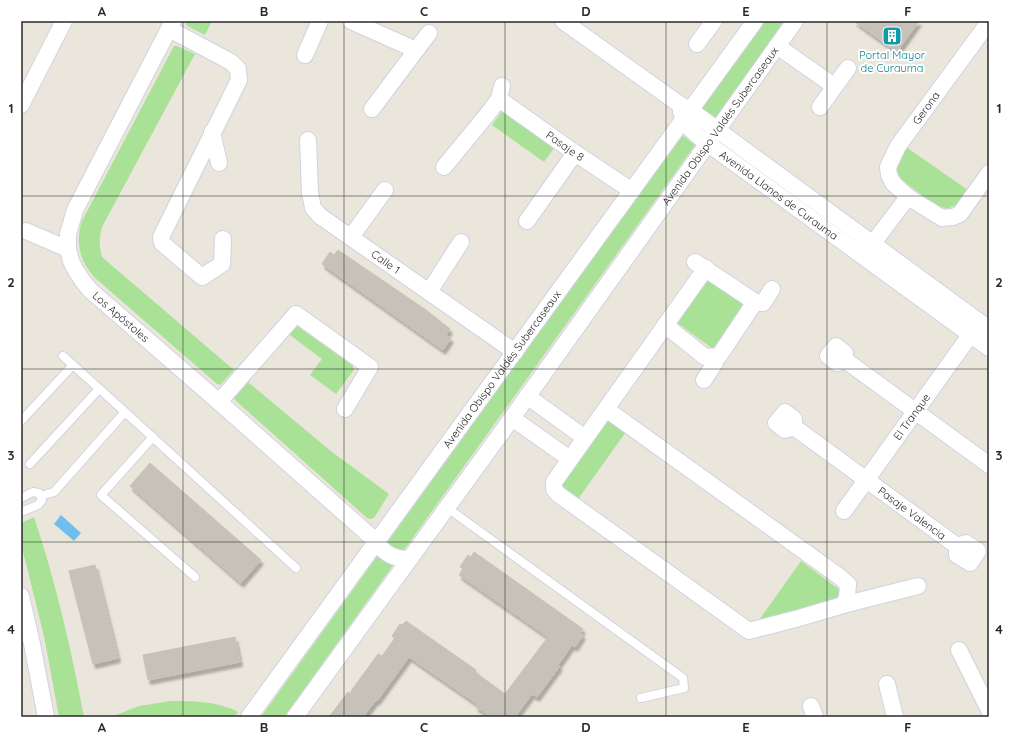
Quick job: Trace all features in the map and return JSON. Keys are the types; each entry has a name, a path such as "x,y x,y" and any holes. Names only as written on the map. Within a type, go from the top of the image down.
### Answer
{"street":[{"path":"23,95 64,21"},
{"path":"305,55 320,21"},
{"path":"350,21 416,50"},
{"path":"563,21 684,111"},
{"path":"697,44 714,21"},
{"name":"Avenida Obispo Valdés Subercaseaux","path":"249,717 632,191 684,111 755,21"},
{"name":"Avenida Obispo Valdés Subercaseaux","path":"295,717 512,418 526,396 795,21"},
{"name":"Gerona","path":"989,22 898,146 888,166 889,175 893,183 908,197 942,218 953,217 960,214 989,172"},
{"path":"171,25 231,62 238,69 239,80 212,132 162,237 162,243 202,277 222,264 222,239"},
{"name":"Los Apóstoles","path":"171,25 75,210 68,234 68,249 75,269 90,290 377,542 382,549 392,556 409,559"},
{"path":"372,109 429,33"},
{"path":"777,46 834,86"},
{"path":"820,107 848,68"},
{"name":"Pasaje 8","path":"444,166 486,116 501,92 575,153 632,191"},
{"name":"Avenida Llanos de Curauma","path":"684,111 717,129 868,250"},
{"name":"Avenida Llanos de Curauma","path":"684,111 695,134 868,250 980,329 989,348"},
{"path":"212,132 219,163"},
{"name":"Calle 1","path":"308,140 310,193 313,208 320,216 515,352"},
{"path":"527,220 575,153"},
{"path":"351,237 385,190"},
{"path":"868,250 908,197"},
{"path":"26,230 68,249"},
{"path":"429,292 461,242"},
{"path":"772,289 763,303 755,302 701,265 665,326 554,482 554,489 558,494 749,631 918,586"},
{"path":"665,326 705,357 719,356 755,302"},
{"path":"219,402 296,314 370,367 345,408"},
{"name":"El Tranque","path":"844,511 915,411 980,329"},
{"path":"704,380 715,363 714,357"},
{"path":"844,360 989,465"},
{"path":"526,396 585,438"},
{"path":"606,409 840,577 848,584 847,598 843,605"},
{"path":"512,418 570,458"},
{"name":"Pasaje Valencia","path":"794,427 957,546"},
{"path":"21,596 46,717"},
{"path":"959,650 989,710"},
{"path":"887,684 895,717"}],"lane":[{"path":"63,356 296,568"},
{"path":"21,421 73,365"},
{"path":"30,464 99,389"},
{"path":"41,496 54,492 125,412"},
{"path":"153,437 101,495 195,577"},
{"path":"21,498 33,492 39,493 41,496"},
{"path":"21,512 38,505 42,500 41,496"},
{"path":"446,507 683,678 684,688 641,698"}],"green space":[{"path":"185,21 212,21 205,35 187,26"},
{"path":"765,21 784,21 714,120 701,110"},
{"path":"174,46 195,54 102,227 100,249 102,257 234,370 220,385 94,277 82,258 79,244 82,221"},
{"path":"505,107 557,144 544,162 492,125"},
{"path":"682,135 695,145 284,717 261,717"},
{"path":"906,147 968,190 957,204 948,209 935,205 898,177 897,165"},
{"path":"710,277 744,305 713,349 676,322"},
{"path":"293,325 297,326 352,365 354,369 353,371 336,394 310,375 322,359 286,332"},
{"path":"248,382 332,452 389,494 374,518 367,518 235,400 234,397"},
{"path":"609,416 628,429 576,502 560,491 559,481"},
{"path":"34,517 62,616 84,717 59,717 45,641 21,546 21,523"},
{"path":"801,561 840,590 839,598 828,603 757,623"},
{"path":"171,701 214,704 230,708 238,712 234,717 111,717 139,706"}],"water":[{"path":"61,515 81,533 74,541 54,524"}],"building":[{"name":"Portal Mayor de Curauma","path":"854,21 919,21 897,52"},
{"path":"338,250 426,310 450,329 446,335 451,338 443,350 322,264 330,252 334,255"},
{"path":"150,463 261,560 241,583 130,486"},
{"path":"474,552 583,629 580,633 583,635 575,647 572,645 558,665 560,666 537,697 532,694 515,717 491,717 475,706 477,704 409,657 377,701 376,700 363,717 329,717 348,692 349,694 378,654 382,656 395,638 392,636 400,624 402,625 406,621 476,670 475,672 505,694 548,637 459,575 463,569 460,567 468,555 471,557"},
{"path":"95,565 118,658 93,664 69,571"},
{"path":"235,637 240,662 148,680 143,655"}],"place":[{"name":"Portal Mayor de Curauma","path":"892,36"}]}
